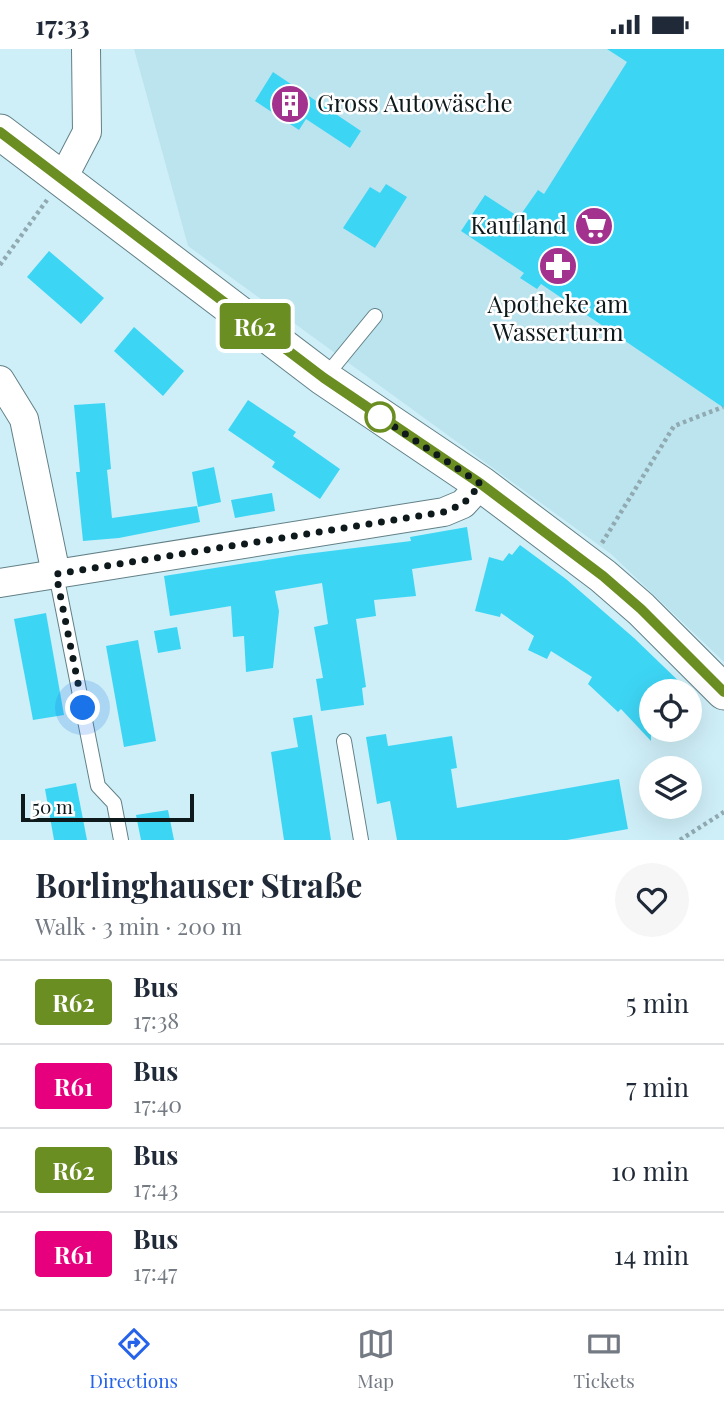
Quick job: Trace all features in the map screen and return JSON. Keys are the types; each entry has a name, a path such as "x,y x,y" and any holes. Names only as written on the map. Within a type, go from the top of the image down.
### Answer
{"street":[{"path":"62,180 86,132 86,49"},
{"path":"0,132 324,378 481,484 588,565 641,609 724,692"},
{"path":"0,380 24,419 56,574"},
{"path":"0,583 444,512 463,504 481,484"}],"lane":[{"path":"324,378 375,316"},
{"path":"56,574 98,786 114,803 121,840"},
{"path":"344,741 361,840"}],"path":[{"path":"0,265 62,180"},
{"path":"588,565 674,426 723,407"},
{"path":"680,840 724,812"}],"shaded area":[{"path":"134,49 724,49 724,662 611,554 188,246"}],"building":[{"name":"Kaufland","path":"607,49 724,49 724,408 541,284 537,289 520,278 524,273 461,231 485,195 519,217 538,190 544,194 627,62"},
{"name":"Gross Autowäsche","path":"273,72 361,131 350,148 306,119 299,130 255,101"},
{"path":"386,184 407,197 375,248 343,228 370,187 380,193"},
{"path":"49,251 104,298 81,324 27,277"},
{"path":"134,327 184,371 163,396 114,351"},
{"path":"248,400 296,432 293,436 340,469 320,499 272,467 275,462 228,430"},
{"path":"105,403 112,518 197,506 200,522 119,538 83,541 76,472 80,472 74,405"},
{"path":"214,467 221,502 198,507 192,472"},
{"path":"272,493 275,511 235,518 231,500"},
{"path":"467,527 472,560 412,569 416,596 374,600 376,616 356,619 366,687 362,688 364,705 321,711 316,679 323,678 314,627 328,624 322,583 275,591 279,611 273,668 246,672 244,636 233,637 231,606 170,616 164,576 411,541 410,537"},
{"path":"520,545 566,579 677,679 639,679 639,728 621,709 618,712 588,684 592,677 551,651 547,659 528,650 534,636 501,613 500,617 475,611 489,557 503,561 509,553 512,555"},
{"path":"46,613 64,715 33,720 14,619"},
{"path":"177,627 181,649 158,653 154,631"},
{"path":"138,640 156,741 124,747 106,646"},
{"path":"312,715 331,840 284,840 271,752 298,747 293,718"},
{"path":"386,734 388,746 452,736 457,768 451,769 457,808 619,779 628,829 567,840 397,840 390,801 377,804 366,737"},
{"path":"76,783 87,840 54,840 45,789"},
{"path":"168,810 174,840 141,840 136,815"}],"bus line":[{"name":"R62","path":"0,132 324,378 481,484 603,576 641,609 724,692"}],"place":[{"name":"Gross Autowäsche","path":"290,104"},
{"name":"Kaufland","path":"594,226"},
{"name":"Apotheke am Wasserturm","path":"558,266"}],"route":[{"path":"83,708 56,574 444,512 463,504 481,484 375,414 380,417"}]}
